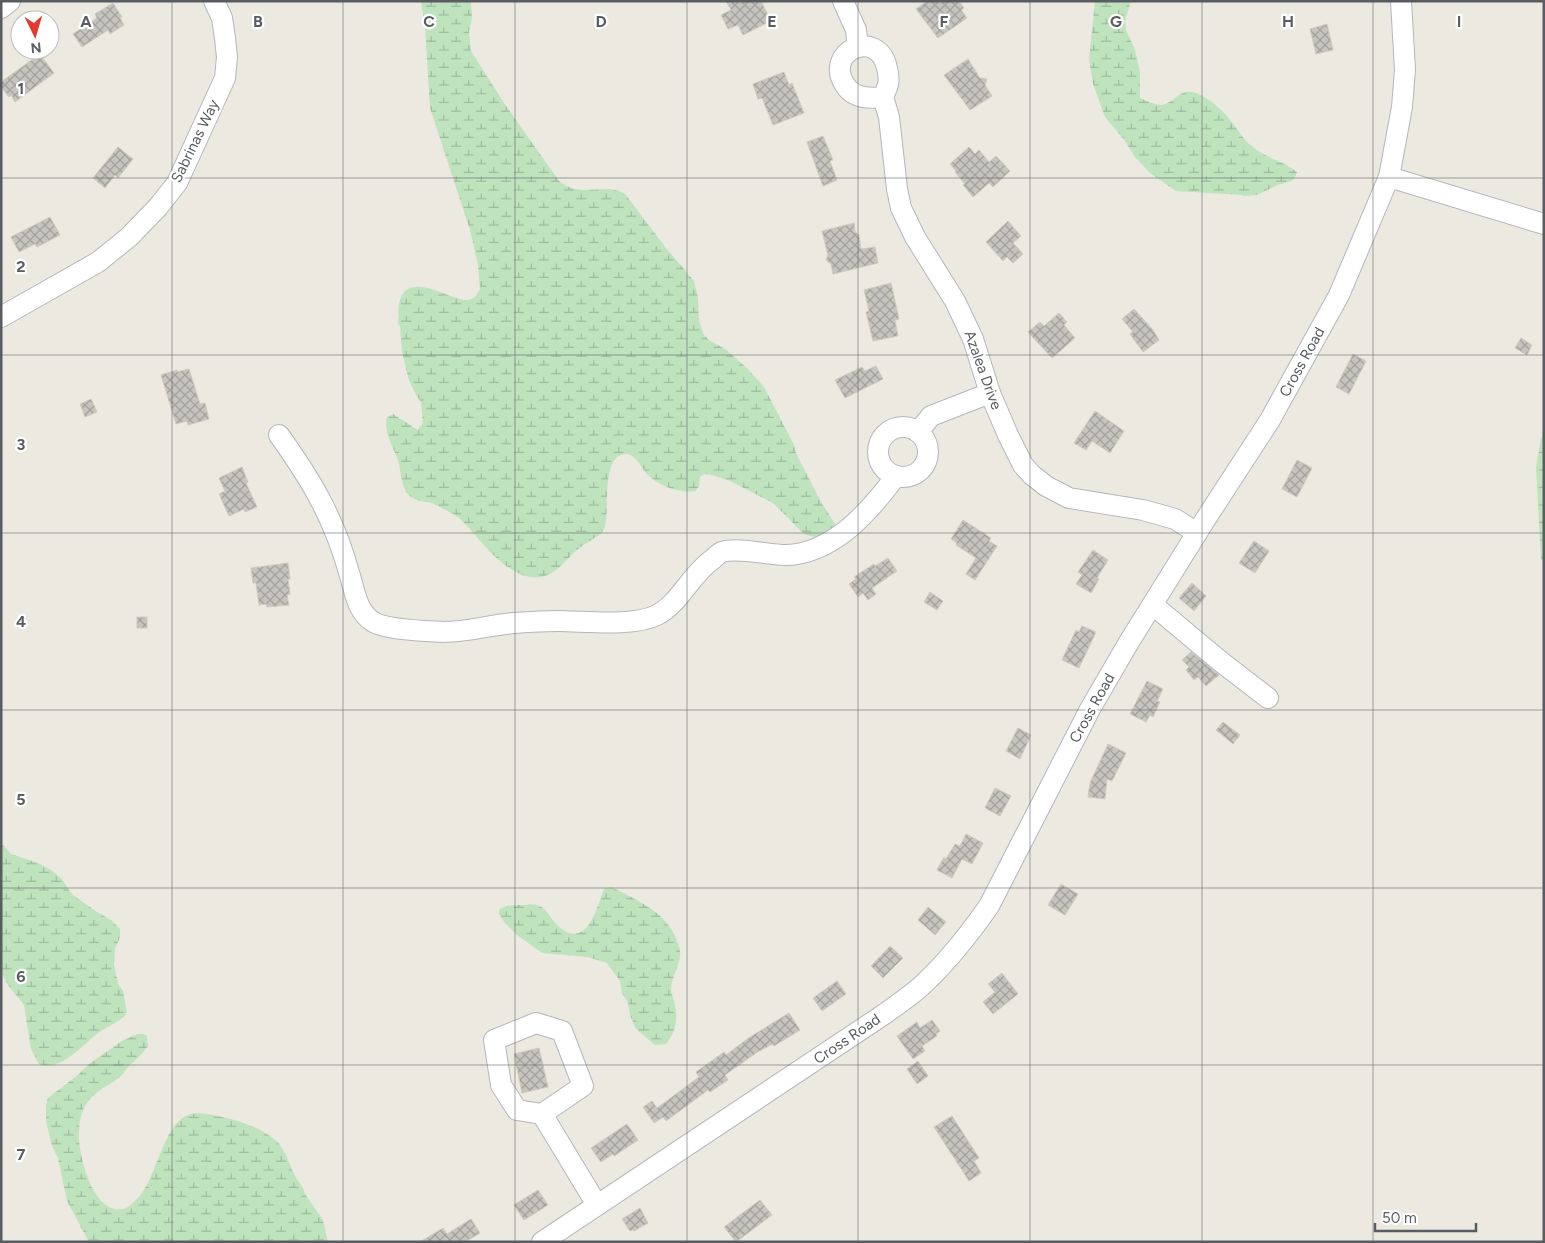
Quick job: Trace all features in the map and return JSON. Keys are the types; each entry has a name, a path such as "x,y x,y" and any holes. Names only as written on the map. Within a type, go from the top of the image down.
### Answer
{"street":[{"path":"1,8 10,1"},
{"name":"Sabrinas Way","path":"1,317 98,262 129,237 158,208 177,183 225,78 227,57 225,38 222,18 214,1"},
{"path":"843,1 856,30 858,47 847,52 841,61 842,82 847,89 855,94 869,99 883,97"},
{"name":"Cross Road","path":"542,1242 880,1017 917,990 946,962 990,906 1090,709 1129,642 1270,420 1339,295 1389,177 1402,107 1404,70 1401,1"},
{"name":"Azalea Drive","path":"858,47 867,46 874,48 881,54 886,64 890,82 883,97 889,117 901,208 915,237 958,308 973,339 990,392 1023,464 1032,475 1046,486 1069,498 1143,510 1175,519 1197,534"},
{"path":"1389,177 1544,224"},
{"path":"918,432 931,416 990,392"},
{"path":"902,427 911,428 918,432 928,445 927,460 918,473 903,478 896,476 882,466 878,449 886,434 902,427"},
{"path":"279,435 299,462 324,505 342,548 362,613 374,623 402,629 442,632 463,631 521,622 609,623 640,620 655,616 669,607 704,565 722,552 734,551 787,555 822,547 848,528 876,502 896,476"},
{"path":"1153,605 1268,698"},
{"path":"542,1114 583,1086 562,1031 536,1024 494,1040 501,1085 517,1110 542,1114 597,1205"}],"green space":[{"path":"421,1 471,1 472,18 469,32 471,51 506,106 559,181 568,187 576,189 612,189 625,194 694,281 698,298 699,321 704,335 725,349 747,368 764,387 821,502 837,527 831,542 804,534 773,503 730,481 704,474 700,477 699,486 696,491 676,490 663,486 652,479 632,456 626,454 618,457 612,464 609,473 606,519 602,532 577,550 550,574 535,577 525,576 515,572 497,559 458,517 434,504 413,498 407,493 402,483 399,464 388,435 387,417 393,414 418,430 423,423 421,402 409,380 402,352 400,326 398,324 399,304 403,293 410,288 429,288 468,300 475,297 480,289 478,265 470,230 430,108 425,27"},
{"path":"1095,1 1131,1 1125,21 1126,30 1135,50 1140,72 1140,98 1162,105 1186,92 1202,96 1222,111 1254,148 1297,172 1292,181 1257,195 1244,196 1176,191 1150,173 1135,157 1125,141 1105,117 1093,84 1089,59"},
{"path":"1544,434 1544,561 1541,560 1536,467 1541,438"},
{"path":"1,843 11,854 38,863 51,870 62,879 74,896 111,920 120,929 120,937 115,949 114,965 118,984 123,991 127,1013 98,1033 72,1056 56,1064 39,1064 31,1049 24,1005 8,985 1,972"},
{"path":"611,887 641,902 659,915 672,931 678,945 680,952 679,960 671,990 676,1024 666,1044 655,1045 636,1029 630,1015 628,1003 622,993 620,981 607,963 588,957 542,953 517,935 499,914 499,910 507,906 537,905 545,910 556,924 566,932 575,934 582,931 588,925 604,889"},
{"path":"137,1034 147,1036 148,1046 120,1077 92,1097 81,1115 79,1141 81,1154 90,1182 97,1195 105,1204 115,1209 126,1208 131,1205 145,1189 166,1140 179,1120 192,1114 209,1114 249,1125 278,1142 284,1150 305,1194 323,1220 328,1242 89,1242 67,1201 58,1158 52,1146 46,1121 46,1105 48,1098 89,1064 122,1041"}],"building":[{"path":"726,1 761,1 771,21 743,35 738,25 728,29 721,15 731,10"},
{"path":"927,1 959,1 964,8 961,10 967,18 938,38 916,9"},
{"path":"113,3 122,17 120,18 124,25 110,34 108,30 82,47 73,34 97,18 95,14"},
{"path":"1327,24 1333,50 1316,54 1310,29"},
{"path":"968,59 980,78 987,79 985,85 992,96 970,110 944,75"},
{"path":"32,60 44,60 54,73 15,102 11,95 9,97 1,87 1,82"},
{"path":"784,72 789,85 792,83 804,113 773,125 762,98 758,99 753,84"},
{"path":"823,136 833,160 830,161 837,180 823,186 807,142"},
{"path":"118,147 133,159 118,178 115,175 105,188 93,178"},
{"path":"969,147 975,154 979,150 989,162 996,156 1010,171 993,187 989,183 973,197 950,164"},
{"path":"50,217 60,235 37,247 35,244 19,252 11,237"},
{"path":"1008,221 1021,236 1013,243 1023,254 1013,263 1007,257 1003,261 986,242"},
{"path":"854,223 855,232 859,235 861,249 875,247 878,263 833,274 831,264 826,260 828,255 822,231"},
{"path":"891,283 899,319 895,320 898,336 873,341 866,312 869,311 864,290"},
{"path":"1134,309 1153,330 1159,340 1143,352 1130,334 1133,332 1122,319"},
{"path":"1059,313 1067,322 1064,325 1075,338 1052,358 1028,332 1040,322 1044,326"},
{"path":"1521,338 1532,345 1527,355 1515,348"},
{"path":"1353,354 1366,361 1349,394 1336,387"},
{"path":"876,366 883,379 845,398 835,380 862,367 865,371"},
{"path":"189,369 200,404 205,403 209,419 188,425 187,421 176,424 161,375 177,370 177,372"},
{"path":"91,399 97,412 85,417 80,404"},
{"path":"1095,411 1124,431 1110,453 1092,441 1086,450 1074,443"},
{"path":"1297,460 1312,468 1297,497 1282,489"},
{"path":"242,467 248,482 246,483 257,507 245,512 244,509 229,516 219,494 225,491 219,478"},
{"path":"963,520 991,538 989,541 997,546 975,580 966,574 976,558 956,545 957,543 951,539"},
{"path":"1254,541 1269,551 1255,573 1239,563"},
{"path":"1093,550 1108,560 1097,578 1099,579 1091,593 1076,584 1082,575 1078,572"},
{"path":"888,558 897,571 872,588 876,594 868,600 863,593 858,597 849,584 856,579 854,577 874,564 875,566"},
{"path":"288,563 290,594 287,595 289,605 267,607 266,604 259,605 256,583 253,583 251,568"},
{"path":"1192,583 1206,596 1194,611 1179,598"},
{"path":"930,592 943,601 937,610 924,602"},
{"path":"137,617 147,617 147,628 137,628"},
{"path":"1082,626 1096,632 1079,668 1062,660 1076,630 1079,632"},
{"path":"1191,652 1219,675 1206,686 1198,677 1194,680 1186,670 1189,667 1182,660"},
{"path":"1147,681 1163,689 1157,701 1160,702 1153,717 1150,715 1146,722 1130,714"},
{"path":"1223,722 1240,735 1233,744 1216,730"},
{"path":"1018,728 1031,735 1020,759 1006,751"},
{"path":"1108,744 1126,753 1112,781 1107,779 1105,799 1088,797 1090,783"},
{"path":"995,788 1011,796 1000,816 985,808"},
{"path":"966,834 983,843 972,864 962,859 952,878 937,870 944,857 946,859 955,844 960,846"},
{"path":"1061,884 1078,894 1065,915 1048,905"},
{"path":"928,907 946,922 935,935 918,920"},
{"path":"890,946 903,958 883,978 871,966"},
{"path":"1002,973 1018,994 993,1014 983,1002 995,992 988,984"},
{"path":"837,981 846,994 822,1011 813,998"},
{"path":"789,1013 800,1030 774,1046 773,1044 759,1051 725,1075 728,1080 710,1092 708,1090 666,1121 663,1117 654,1123 643,1107 652,1101 657,1108 699,1077 696,1072 724,1052 726,1055 750,1037"},
{"path":"932,1020 940,1031 936,1034 937,1036 922,1046 925,1051 913,1059 897,1036 917,1022 920,1028"},
{"path":"539,1048 548,1087 522,1093 514,1054"},
{"path":"918,1061 928,1076 917,1084 907,1069"},
{"path":"952,1116 979,1158 974,1161 981,1173 969,1181 934,1127"},
{"path":"627,1124 638,1140 601,1162 591,1148"},
{"path":"538,1190 548,1205 524,1220 514,1205"},
{"path":"760,1200 772,1215 736,1242 724,1227"},
{"path":"640,1208 648,1223 634,1231 630,1231 622,1219"},
{"path":"471,1219 480,1233 465,1242 420,1242 443,1228 447,1234"}]}
